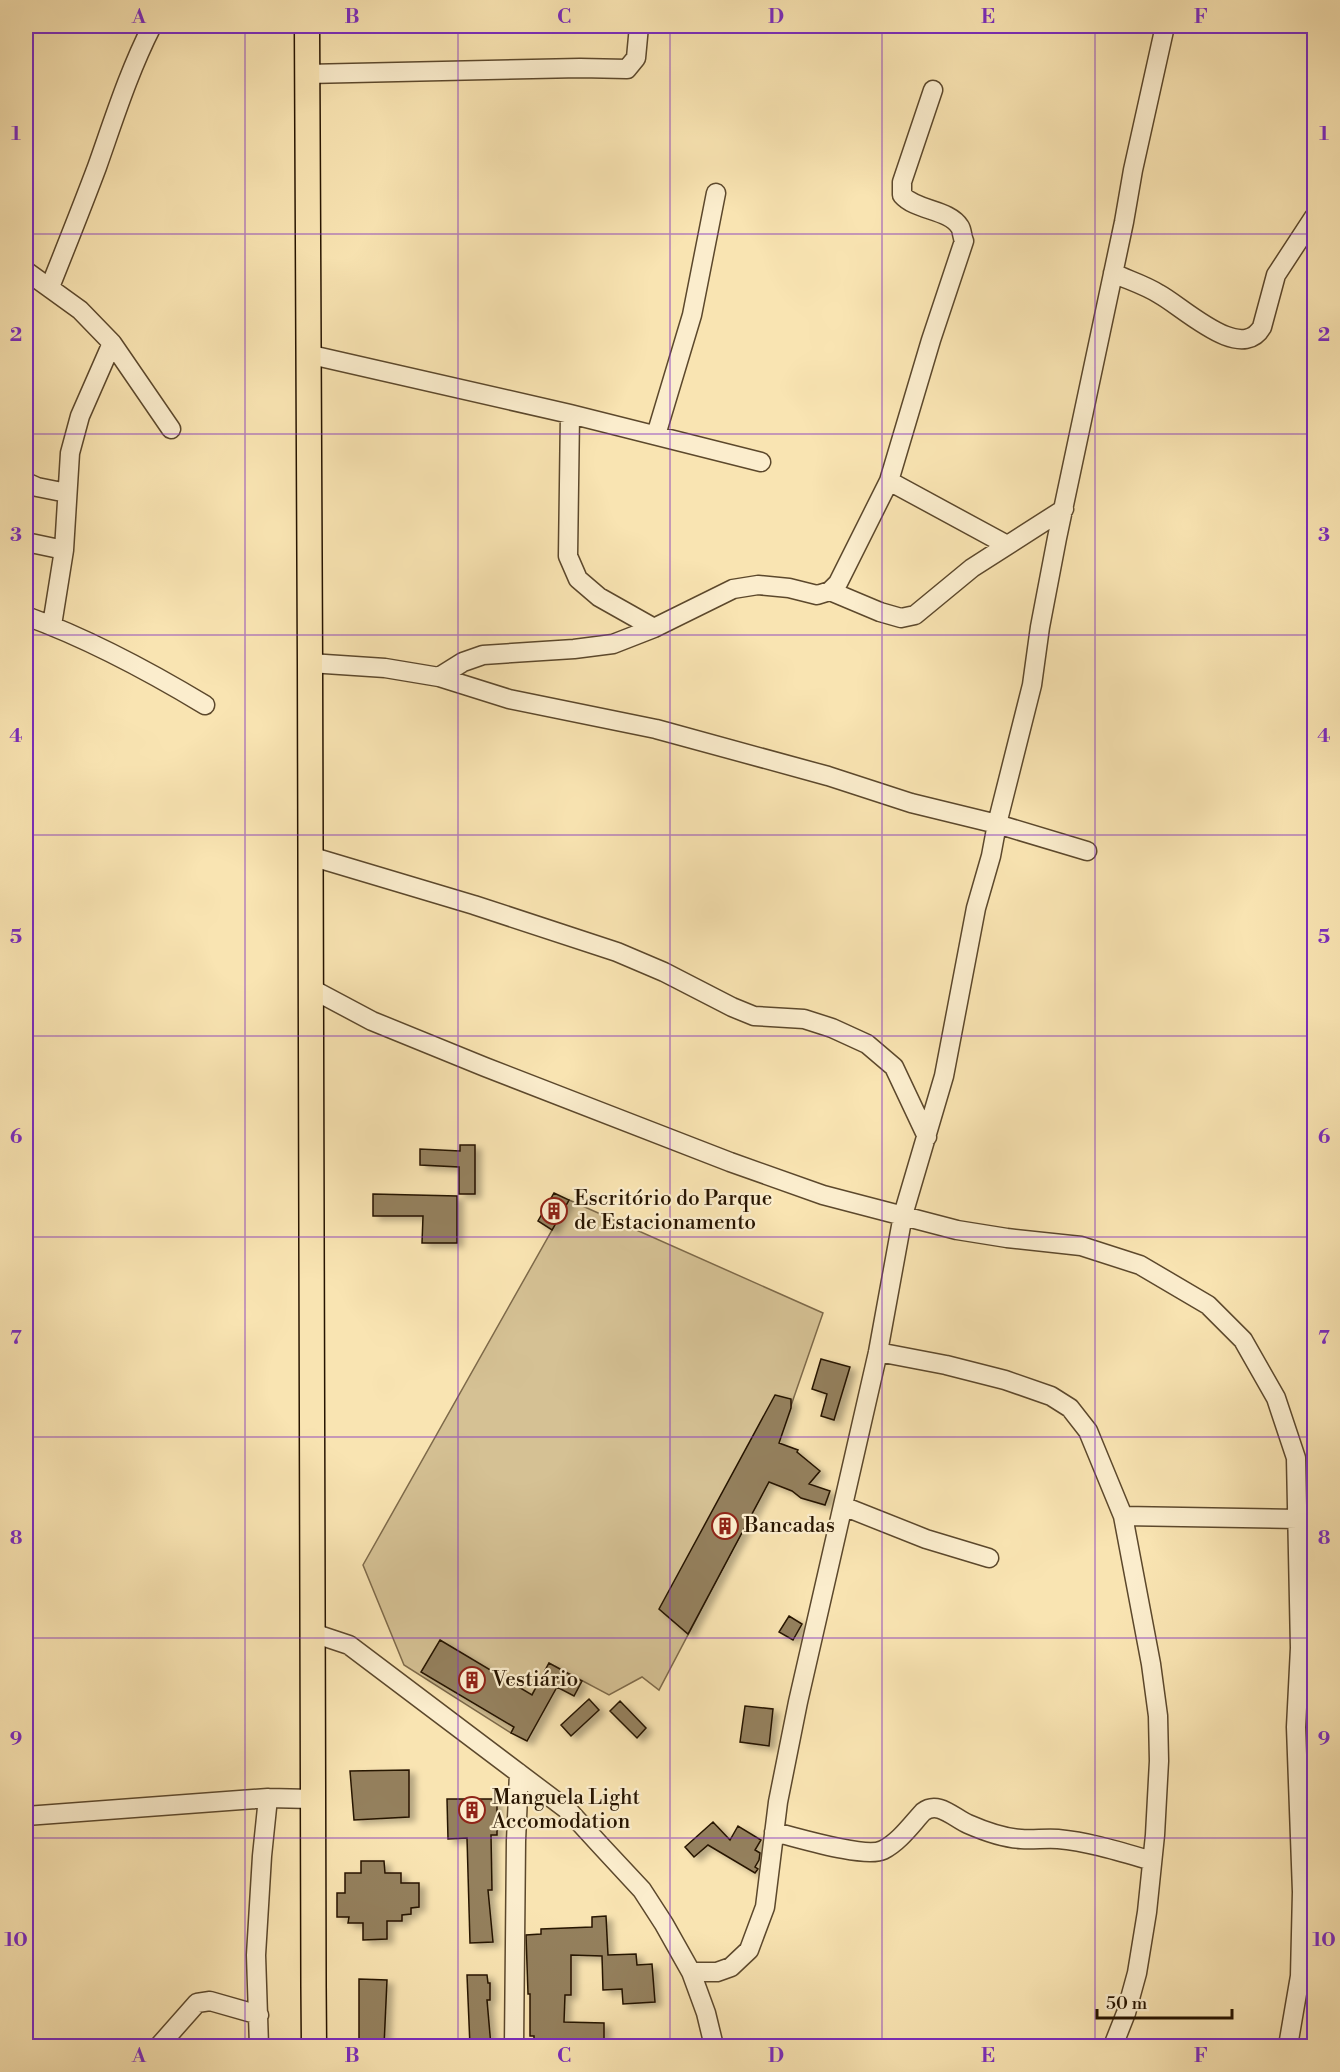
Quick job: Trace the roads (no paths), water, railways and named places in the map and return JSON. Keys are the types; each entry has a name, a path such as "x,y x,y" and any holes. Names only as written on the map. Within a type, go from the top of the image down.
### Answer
{"main road":[{"path":"306,26 314,2046"}],"street":[{"path":"50,287 97,167 119,100 152,26"},
{"path":"307,74 627,69 636,58 639,26"},
{"path":"691,1972 717,1972 731,1967 749,1950 765,1907 778,1802 798,1702 878,1352 903,1215 944,1076 974,918 1032,685 1040,627 1132,170 1165,26"},
{"path":"440,676 463,662 483,655 613,644 654,628 734,589 758,585 789,588 817,595 830,591 837,583 889,481 930,340 964,241 959,226 949,217 908,202 902,195 902,182 933,90"},
{"path":"656,435 693,315 716,193"},
{"path":"1113,273 1159,293 1208,329 1227,337 1249,339 1258,334 1262,327 1276,275 1314,217"},
{"path":"26,271 80,310 112,343 171,429"},
{"path":"52,625 64,550 70,453 80,416 112,343"},
{"path":"307,354 570,414 761,462"},
{"path":"570,414 568,556 578,579 600,597 654,628"},
{"path":"889,481 1007,545"},
{"path":"26,482 37,487 67,493"},
{"path":"830,591 880,612 901,618 915,615 972,568 1064,509"},
{"path":"26,542 64,550"},
{"path":"26,616 52,625 148,671 205,705"},
{"path":"310,663 385,668 440,676 509,699 656,729 1087,851"},
{"path":"310,856 474,905 617,952 754,1016 804,1019 832,1028 867,1044 894,1067 927,1137"},
{"path":"310,988 372,1021 485,1067 730,1162 823,1195 957,1230 1081,1246 1140,1265 1208,1305 1243,1340 1276,1398 1296,1458 1300,1648 1296,1727 1297,1801 1302,1892 1300,1976 1288,2046"},
{"path":"878,1352 946,1365 1005,1380 1051,1396 1070,1408 1088,1431 1123,1516 1151,1664 1158,1716 1159,1761 1152,1861 1137,1973 1126,2013 1113,2046"},
{"path":"843,1506 926,1539 989,1558"},
{"path":"1123,1516 1297,1519"},
{"path":"313,1633 349,1645 569,1811 642,1890 664,1924 691,1972 706,2013 714,2046"},
{"path":"514,2046 519,1773"},
{"path":"26,1816 268,1798 312,1799"},
{"path":"259,2046 256,1955 268,1798"},
{"path":"774,1832 862,1853 881,1851 896,1841 923,1812 935,1807 988,1832 1019,1839 1058,1839 1103,1846 1152,1861"},
{"path":"159,2046 197,2003 210,2001 259,2015"}],"place":[{"name":"Escritório do Parque de Estacionamento","path":"554,1211"},
{"name":"Bancadas","path":"725,1526"},
{"name":"Vestiário","path":"472,1680"},
{"name":"Manguela Light Accomodation","path":"472,1810"}]}
